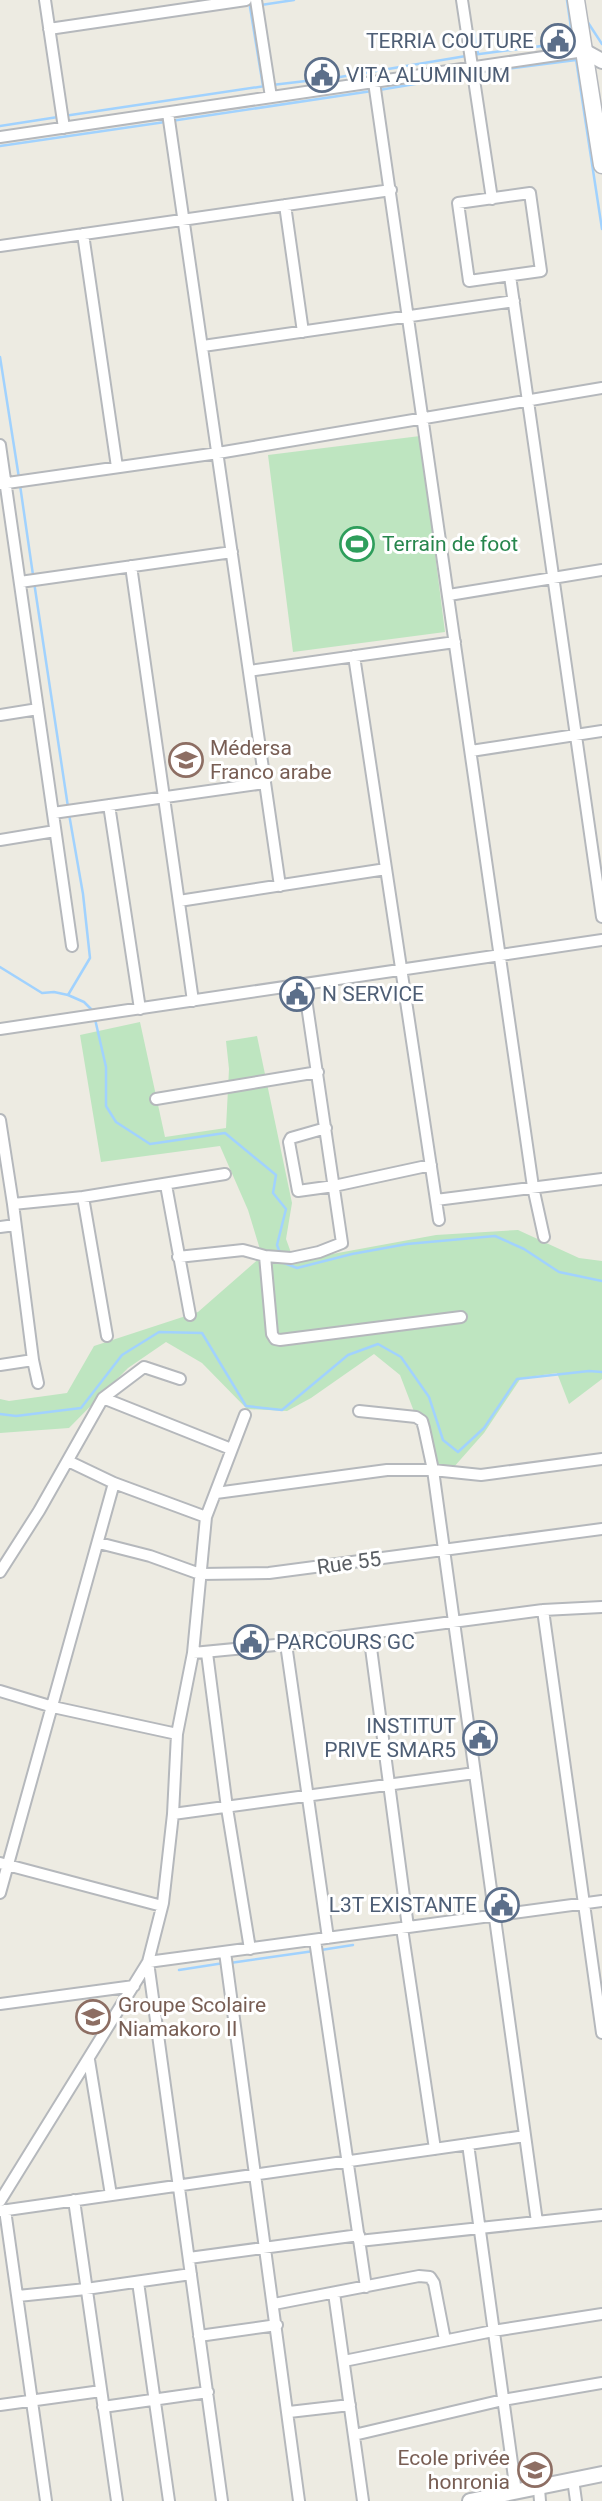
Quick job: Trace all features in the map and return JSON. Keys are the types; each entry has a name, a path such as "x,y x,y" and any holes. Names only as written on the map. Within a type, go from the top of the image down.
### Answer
{"main road":[{"path":"576,0 602,164"}],"street":[{"path":"45,0 64,128"},
{"path":"150,0 152,14"},
{"path":"50,29 246,0"},
{"path":"256,0 271,97"},
{"path":"461,0 492,199"},
{"path":"0,137 584,51 602,61"},
{"path":"374,82 533,1187 544,1237"},
{"path":"168,113 280,886"},
{"path":"0,246 391,190"},
{"path":"530,193 541,271 469,281 458,203 492,199 530,193"},
{"path":"285,205 303,332"},
{"path":"83,234 117,467"},
{"path":"510,276 602,917"},
{"path":"203,346 514,302"},
{"path":"3,483 218,453 602,388"},
{"path":"0,445 3,483 72,946"},
{"path":"20,583 232,552"},
{"path":"131,566 193,1001"},
{"path":"449,594 602,570"},
{"path":"249,671 455,642"},
{"path":"354,656 439,1220"},
{"path":"0,715 38,709"},
{"path":"471,751 602,731"},
{"path":"53,813 265,783"},
{"path":"109,806 140,1009"},
{"path":"0,840 55,831"},
{"path":"179,901 386,869"},
{"path":"0,1029 602,940"},
{"path":"178,1257 243,1250 265,1256 291,1258 340,1246 343,1240 304,985"},
{"path":"156,1099 317,1072"},
{"path":"0,1120 38,1383"},
{"path":"326,1128 295,1135 289,1142 298,1191 431,1165"},
{"path":"13,1204 83,1197 225,1174"},
{"path":"436,1200 602,1179"},
{"path":"166,1185 190,1315"},
{"path":"83,1197 107,1336"},
{"path":"0,1227 15,1225"},
{"path":"265,1256 272,1334 275,1339 461,1317"},
{"path":"0,1365 33,1360"},
{"path":"0,1572 39,1511 103,1398 144,1367 180,1378"},
{"path":"103,1398 231,1449"},
{"path":"359,1411 422,1421 433,1470 537,2222"},
{"path":"46,2501 18,2296 2,2207 148,1962 162,1906 173,1814 177,1734 193,1653 206,1517 245,1415"},
{"path":"216,1493 387,1470 433,1470 481,1475 602,1459"},
{"path":"68,1461 114,1483 206,1517"},
{"path":"0,1893 4,1864 53,1707 114,1483"},
{"name":"Rue 55","path":"99,1543 150,1556 200,1574 270,1573 602,1529"},
{"path":"193,1653 286,1644 543,1610 602,1608"},
{"path":"543,1610 602,2033"},
{"path":"369,1633 435,2149"},
{"path":"286,1644 328,1938"},
{"path":"207,1653 227,1808 250,1949"},
{"path":"0,1691 53,1707 177,1734"},
{"path":"173,1814 475,1773"},
{"path":"4,1864 162,1906"},
{"path":"148,1962 602,1901"},
{"path":"315,1940 366,2287"},
{"path":"225,1952 299,2501"},
{"path":"148,1962 222,2501"},
{"path":"0,2004 134,1986"},
{"path":"89,2060 111,2195"},
{"path":"2,2207 111,2195 526,2136"},
{"path":"468,2144 516,2492"},
{"path":"74,2200 117,2501"},
{"path":"189,2258 359,2238 602,2215"},
{"path":"18,2296 191,2274"},
{"path":"274,2304 419,2276 429,2277 434,2283 445,2340"},
{"path":"138,2282 169,2501"},
{"path":"334,2293 363,2501"},
{"path":"344,2361 494,2331 602,2314"},
{"path":"200,2336 277,2325"},
{"path":"354,2435 503,2400 602,2383"},
{"path":"0,2405 101,2391"},
{"path":"103,2407 208,2392"},
{"path":"289,2412 350,2405"},
{"path":"470,2501 516,2492 539,2495 573,2479 602,2474"},
{"path":"573,2479 576,2501"}],"green space":[{"name":"Terrain de foot","path":"420,436 445,632 293,652 268,455"},
{"path":"140,1022 165,1137 226,1128 229,1069 226,1041 257,1036 292,1203 286,1239 294,1261 436,1235 518,1230 579,1258 602,1261 602,1379 569,1404 557,1373 521,1378 484,1433 453,1468 429,1462 418,1422 400,1375 374,1354 311,1398 287,1411 247,1409 202,1363 166,1342 128,1368 69,1428 0,1433 0,1399 9,1401 67,1393 94,1346 198,1312 262,1256 248,1210 220,1146 101,1162 80,1035"}],"waterway":[{"path":"261,5 294,0"},
{"path":"567,0 574,49"},
{"path":"254,6 250,7 263,86"},
{"path":"587,21 602,44"},
{"path":"474,32 478,54"},
{"path":"472,55 573,42"},
{"path":"272,85 340,77 466,56"},
{"path":"576,59 602,229"},
{"path":"475,73 576,60"},
{"path":"379,90 469,75"},
{"path":"64,116 265,86"},
{"path":"171,121 372,91"},
{"path":"0,126 58,117"},
{"path":"0,146 165,122"},
{"path":"0,357 19,478"},
{"path":"20,485 33,575"},
{"path":"34,582 68,807"},
{"path":"68,995 90,958 83,894 69,814"},
{"path":"0,967 42,993 68,995 84,1002 94,1012"},
{"path":"95,1019 106,1067 106,1106 116,1122 150,1144 225,1133 276,1175 273,1193 286,1209 277,1245 280,1253"},
{"path":"284,1263 297,1268 407,1244 495,1236 524,1249 559,1272 602,1281"},
{"path":"0,1414 16,1416 81,1408 122,1355 159,1332 202,1333 246,1406 282,1410 348,1355 378,1344 401,1357 429,1397 443,1440 458,1452 484,1428 517,1379 602,1372"},
{"path":"321,1950 353,1945"},
{"path":"230,1963 314,1951"},
{"path":"179,1970 224,1963"}],"place":[{"name":"TERRIA COUTURE","path":"558,41"},
{"name":"VITA ALUMINIUM","path":"322,75"},
{"name":"Terrain de foot","path":"357,544"},
{"name":"Médersa Franco arabe","path":"186,760"},
{"name":"N SERVICE","path":"297,994"},
{"name":"PARCOURS GC","path":"251,1642"},
{"name":"INSTITUT PRIVE SMAR5","path":"480,1738"},
{"name":"L3T EXISTANTE","path":"502,1905"},
{"name":"Groupe Scolaire Niamakoro II","path":"93,2017"},
{"name":"Ecole privée honronia","path":"535,2470"}]}
